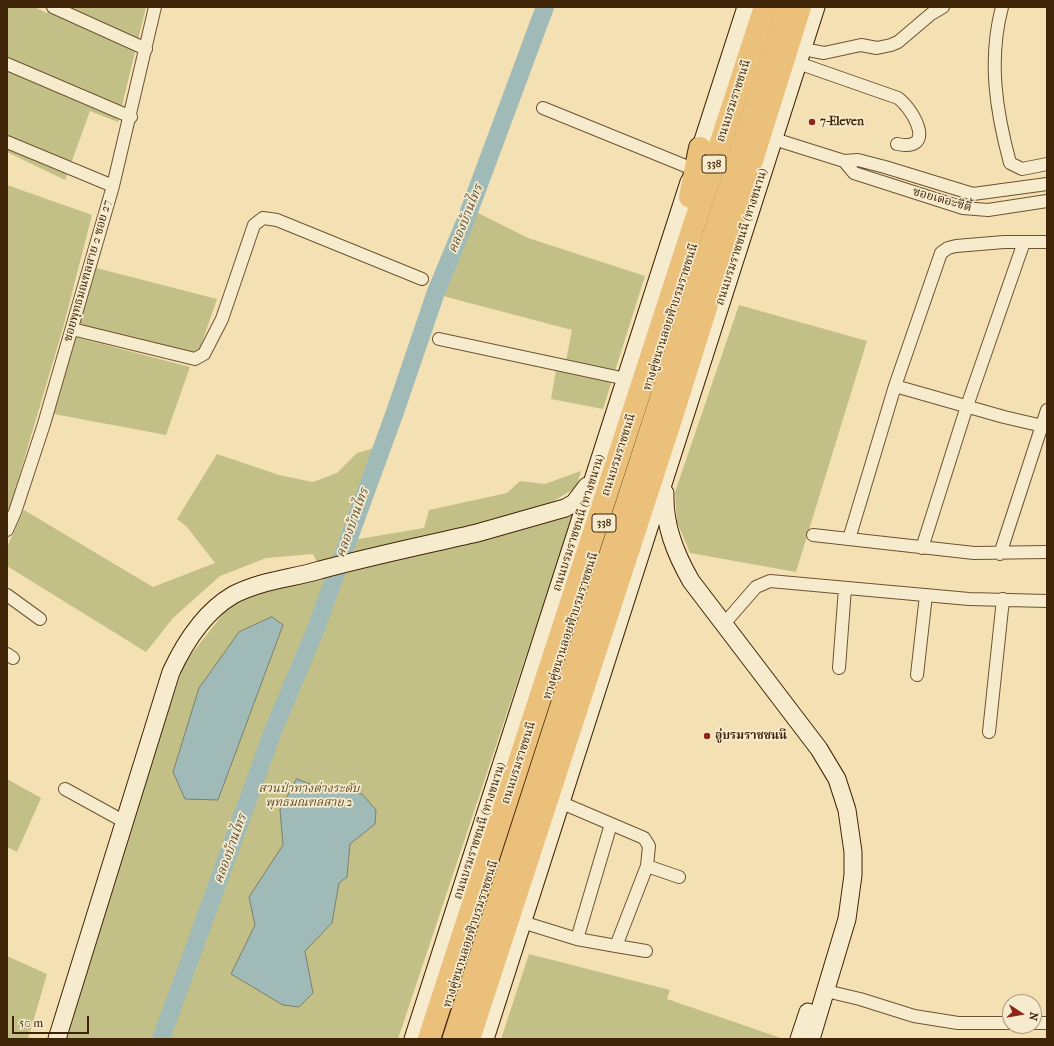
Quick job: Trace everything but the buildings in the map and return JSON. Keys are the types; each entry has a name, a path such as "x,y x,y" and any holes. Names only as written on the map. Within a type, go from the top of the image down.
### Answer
{"highway":[{"name":"ถนนบรมราชชนนี","path":"429,1039 765,7"},
{"name":"338","path":"469,1039 702,323 800,7"},
{"path":"662,322 700,148"},
{"path":"702,323 713,302 731,243 754,187 761,178"}],"main road":[{"name":"ถนนบรมราชชนนี (ทางขนาน)","path":"413,1039 746,7"},
{"name":"ทางคู่ขนานลอยฟ้าบรมราชชนนี","path":"437,1039 773,7"},
{"name":"ทางคู่ขนานลอยฟ้าบรมราชชนนี","path":"452,1039 786,7"},
{"name":"ถนนบรมราชชนนี (ทางขนาน)","path":"485,1039 562,803 816,7"},
{"path":"57,1039 171,672 182,648 211,612 232,596 276,579 307,574 361,559 478,532 565,508 574,502 593,478"},
{"path":"665,478 665,516 674,547 691,581 723,625 819,749 837,779 847,810 853,852 853,875 847,919 811,1039"},
{"path":"799,1039 825,960 835,936 847,919"}],"street":[{"path":"53,7 146,49"},
{"name":"ซอยพุทธมณฑลสาย 2 ซอย 27","path":"7,530 16,512 42,431 113,186 155,7"},
{"path":"800,56 861,45 883,47 898,42 931,14 943,7"},
{"path":"1000,8 994,57 995,85 1000,125 1010,163 1022,169 1047,164"},
{"path":"800,56 898,98 906,104 918,124 920,132 918,140 913,144 909,146 897,144"},
{"path":"7,64 130,117"},
{"path":"543,108 693,169"},
{"name":"ซอยเดอะซิตี้","path":"774,138 844,161 858,160 973,194 1047,184"},
{"path":"7,142 113,186"},
{"name":"ซอยเดอะซิตี้","path":"844,161 854,173 973,210 988,210 1047,201"},
{"path":"880,181 885,167"},
{"path":"72,329 195,359 204,354 222,319 254,225 263,218 277,220 422,279"},
{"path":"922,548 967,406 1024,242"},
{"path":"849,539 895,386 941,253 948,248 956,246 1047,242"},
{"path":"439,340 626,379"},
{"path":"895,386 1044,426"},
{"path":"1000,554 1044,426 1047,410"},
{"path":"812,535 922,548 1000,554 1047,552"},
{"path":"723,625 756,587 770,581 926,595 1047,601"},
{"path":"839,668 845,588"},
{"path":"7,595 40,619"},
{"path":"917,675 926,595"},
{"path":"989,732 1003,599"},
{"path":"65,789 125,822"},
{"path":"562,803 635,833 647,842 649,846 647,866 616,946"},
{"path":"577,939 612,824"},
{"path":"647,866 679,877"},
{"path":"522,922 577,939 646,951"},
{"path":"826,991 860,999 914,1016 958,1023 1002,1023"}],"green space":[{"path":"7,7 34,7 47,13 50,7 146,7 118,122 90,111 65,180 7,152"},
{"path":"7,185 92,215 63,328 7,517"},
{"path":"476,212 528,238 645,276 603,409 551,399 556,370 564,371 572,330 443,296"},
{"path":"96,268 217,299 200,348 193,354 78,327"},
{"path":"739,305 867,341 796,572 690,553 677,522 675,492"},
{"path":"75,337 190,367 166,435 54,414"},
{"path":"374,448 335,560 318,565 313,554 266,558 220,576 173,618 146,652 7,566 7,547 24,510 153,587 215,563 187,527 177,519 217,454 279,475 313,482 337,473 357,453"},
{"path":"581,471 576,488 541,508 355,555 353,540 424,528 429,510 507,493 520,481 545,484"},
{"name":"สวนป่าทางต่างระดับ พุทธมณฑลสาย 2","path":"574,512 398,1039 64,1039 156,746 185,662 231,604 281,583"},
{"path":"7,779 41,798 17,852 7,847"},
{"path":"529,954 670,990 667,999 784,1039 501,1039"},
{"path":"7,956 47,974 28,1039 7,1039"}],"water":[{"path":"272,617 283,625 218,800 185,799 173,772 199,688 239,632"},
{"path":"297,779 326,790 362,794 376,810 375,824 350,844 347,877 339,883 332,923 305,951 313,993 299,1007 283,1005 231,974 255,925 249,897 283,845 280,810"}],"waterway":[{"name":"คลองบ้านไทร","path":"161,1039 273,731 315,631 395,412 436,292 465,222 545,7"}],"place":[{"name":"7-Eleven","path":"812,122"},
{"name":"อู่บรมราชชนนี","path":"707,736"}]}
